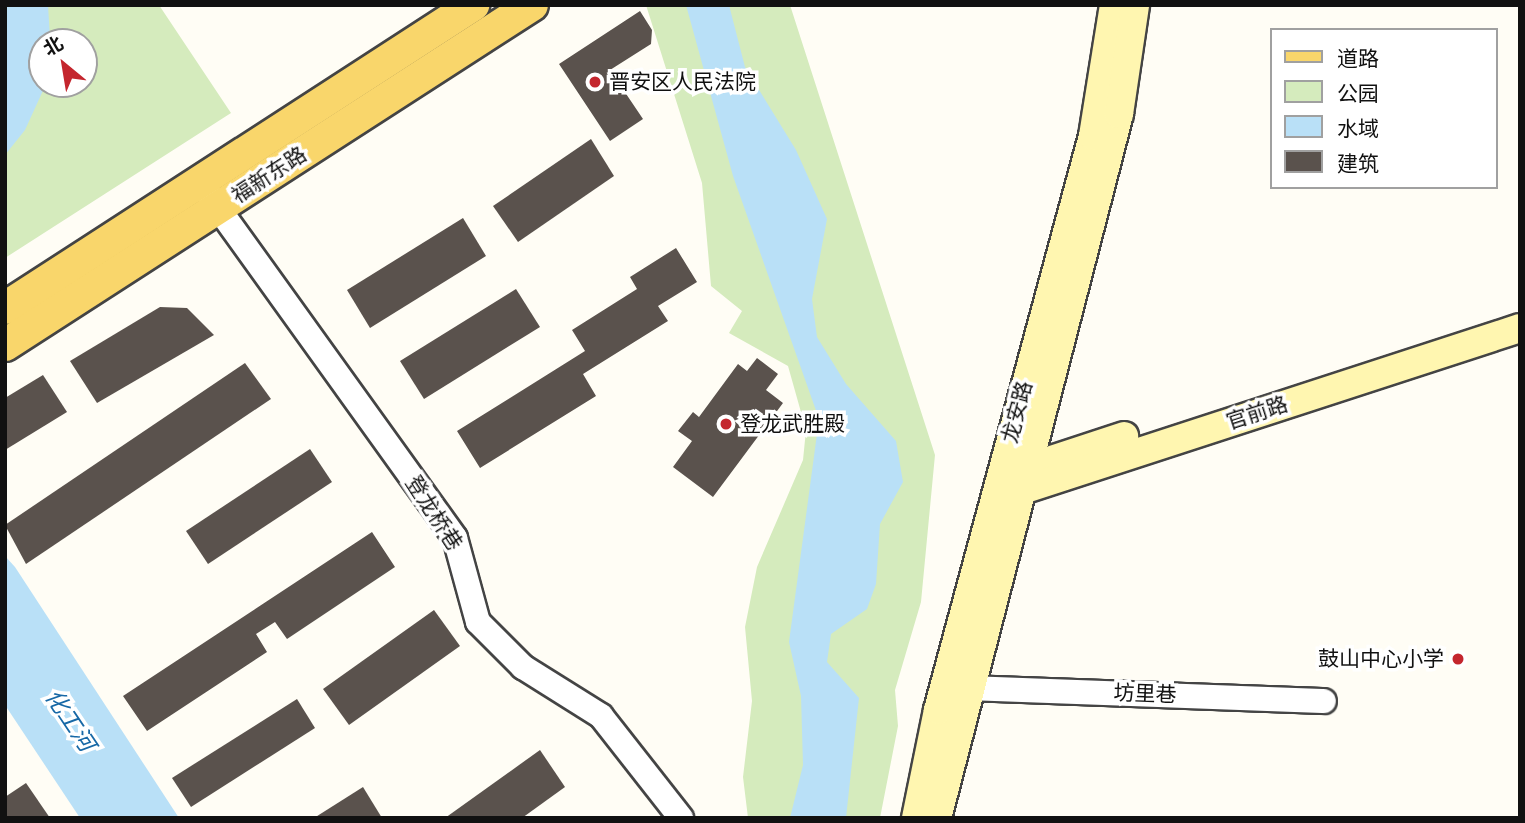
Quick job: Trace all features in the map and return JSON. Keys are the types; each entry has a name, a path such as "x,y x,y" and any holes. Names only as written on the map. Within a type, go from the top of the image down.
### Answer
{"main road":[{"name":"福新东路","path":"5,308 473,5"},
{"name":"福新东路","path":"5,345 532,5"},
{"name":"龙安路","path":"937,818 1009,484 1093,136 1114,5"},
{"name":"龙安路","path":"916,818 1009,484 1119,114 1135,5"},
{"name":"官前路","path":"1009,484 1520,308"},
{"name":"官前路","path":"1009,484 1520,328"}],"street":[{"name":"登龙桥巷","path":"200,182 455,538 478,622 535,676 601,716 681,818"},
{"name":"坊里巷","path":"966,688 1324,701"}],"green space":[{"path":"5,5 159,5 231,113 5,258"},
{"path":"646,5 790,5 935,455 921,602 895,690 898,726 880,818 748,818 743,777 752,701 745,627 757,567 803,460 806,430 788,366 729,333 742,311 711,286 702,183"}],"water":[{"path":"5,5 48,5 49,28 28,28 28,98 40,98 25,130 5,155"},
{"path":"686,5 729,5 745,67 796,150 827,219 812,299 817,337 846,384 896,441 903,482 880,524 876,584 867,609 831,634 827,662 859,698 846,818 790,818 803,765 801,696 789,642 819,419 733,176"},
{"name":"化工河","path":"5,556 15,567 179,818 80,818 5,705"}],"building":[{"name":"晋安区人民法院","path":"640,11 652,30 651,44 610,70 643,119 610,141 559,64"},
{"path":"591,139 614,176 518,242 493,206"},
{"path":"463,218 486,256 370,328 347,290"},
{"path":"676,248 697,282 658,306 668,321 583,374 596,396 480,468 457,431 585,351 572,330 637,289 630,277"},
{"path":"516,289 540,327 424,399 400,361"},
{"path":"160,307 187,308 214,335 97,403 70,361"},
{"name":"登龙武胜殿","path":"757,358 778,374 766,390 783,403 713,497 673,467 692,441 678,431 693,412 699,417 738,364 747,371"},
{"path":"245,363 271,399 26,564 5,525"},
{"path":"43,375 67,412 5,450 5,398"},
{"path":"310,449 332,482 208,564 186,531"},
{"path":"372,532 395,567 287,639 275,622 256,634 267,652 147,731 123,696"},
{"path":"434,610 460,646 349,725 323,689"},
{"path":"297,699 315,728 191,807 172,778"},
{"path":"540,750 565,787 522,818 445,818"},
{"path":"26,783 50,818 5,818 5,797"},
{"path":"363,787 382,818 314,818"}],"place":[{"name":"晋安区人民法院","path":"595,82"},
{"name":"登龙武胜殿","path":"726,424"},
{"name":"鼓山中心小学","path":"1458,659"}]}
